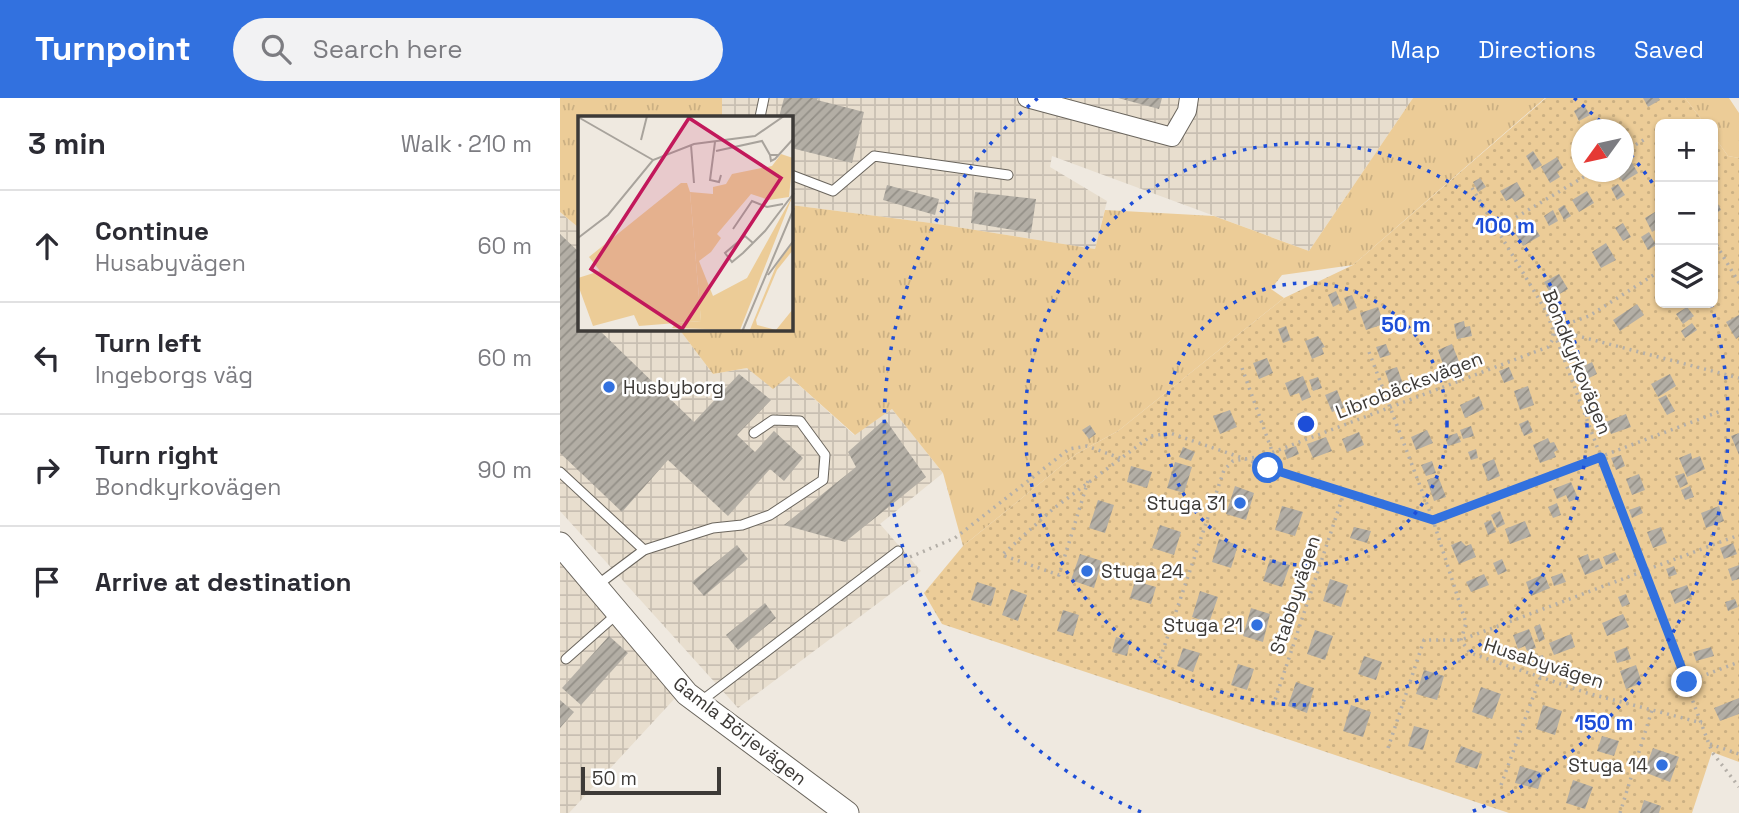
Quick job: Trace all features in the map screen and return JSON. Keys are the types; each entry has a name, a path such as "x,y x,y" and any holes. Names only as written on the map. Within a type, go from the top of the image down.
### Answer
{"street":[{"path":"1027,98 1171,137 1187,111 1189,98"},
{"name":"Gamla Börjevägen","path":"560,544 687,694 847,813"}],"lane":[{"path":"760,116 764,98"},
{"path":"793,176 833,191 874,156 1008,175"},
{"path":"595,587 644,550 713,528 742,525 770,515 823,480 825,455 800,421 773,420 754,433"},
{"path":"560,472 644,550"},
{"path":"699,703 898,551"},
{"path":"566,659 617,614"}],"path":[{"path":"1634,146 1645,139"},
{"path":"1497,229 1575,182"},
{"name":"Bondkyrkovägen","path":"1472,188 1553,329 1712,752 1739,787"},
{"path":"1717,245 1739,283"},
{"name":"Librobäcksvägen","path":"1158,665 1224,470 1233,461 1247,460 1272,451 1548,346 1553,339 1553,329 1589,316 1655,274"},
{"path":"1553,329 1739,378"},
{"name":"Husabyvägen","path":"1369,352 1433,520 1466,624 1461,640 1470,653 1540,678 1702,723"},
{"path":"1242,368 1272,451"},
{"path":"1088,481 1059,575 1002,555 1088,481 1151,436 1170,433 1344,493 1433,520 1721,411"},
{"path":"905,559 955,538 1069,449 1087,446 1119,458"},
{"name":"Stabbyvägen","path":"1273,706 1344,493"},
{"path":"1388,748 1424,640 1461,640 1739,535"},
{"path":"1687,682 1739,662"},
{"path":"1501,785 1540,678"},
{"path":"1620,813 1652,710"},
{"path":"1710,744 1739,754"}],"shaded area":[{"path":"722,98 1413,98 1309,251 1052,156 1050,167 1107,201 1095,249 931,223 793,205 793,116 722,116"},
{"path":"560,212 578,227 578,331 681,331 713,374 747,368 789,376 854,435 892,409 943,473 880,524 921,571 738,708 560,511"},
{"path":"560,563 677,696 569,813 560,813"}],"green space":[{"path":"560,98 722,98 722,116 578,116 578,227 560,212"},
{"path":"1413,98 1545,98 1353,265 1282,275 1271,289 1284,298 1118,431 1076,454 963,546 943,473 892,409 855,435 789,376 773,389 747,368 713,374 681,331 793,331 793,205 931,223 1095,249 1105,210 1214,216 1309,251"},
{"path":"1546,98 1685,98 1701,119 1655,119 1655,308 1718,308 1718,142 1728,156 1739,158 1739,762 1712,752 1692,813 1509,813 942,624 924,593 963,546 1076,454 1118,431 1284,298 1353,265"},
{"path":"1685,98 1729,98 1739,113 1739,158 1728,156 1718,142 1718,119 1701,119"}],"building":[{"path":"784,98 818,98 817,100 864,112 852,163 793,148 793,116 779,116"},
{"path":"1118,98 1162,98 1159,109"},
{"path":"1643,98 1659,98 1660,100 1648,107"},
{"path":"1584,105 1590,115 1578,119 1574,111"},
{"path":"1533,151 1542,165 1534,170 1526,156"},
{"path":"1557,157 1563,168 1557,172 1560,177 1550,183 1541,167"},
{"path":"1480,178 1486,187 1478,192 1473,182"},
{"path":"1517,182 1525,196 1515,202 1512,198 1506,201 1500,191"},
{"path":"1618,184 1625,195 1617,200 1611,188"},
{"path":"887,185 939,199 935,215 883,200"},
{"path":"1587,191 1594,203 1579,212 1572,200"},
{"path":"975,192 1036,199 1031,233 971,223"},
{"path":"1564,205 1571,216 1564,220 1558,209"},
{"path":"1553,210 1558,221 1549,226 1544,216"},
{"path":"1655,212 1655,230 1652,232 1645,218"},
{"path":"1532,223 1540,236 1523,246 1515,233"},
{"path":"1623,223 1631,237 1623,241 1615,228"},
{"path":"1649,232 1655,246 1648,250 1641,237"},
{"name":"Husbyborg","path":"560,234 578,251 578,331 600,331 694,422 739,374 771,400 737,435 755,452 774,431 803,458 784,481 770,469 728,516 668,460 622,512 560,453"},
{"path":"1606,243 1616,260 1601,268 1592,252"},
{"path":"1559,274 1568,289 1553,298 1544,282"},
{"path":"1336,291 1341,303 1333,307 1328,295"},
{"path":"1352,295 1357,308 1349,311 1344,298"},
{"path":"1637,304 1644,315 1620,331 1613,320"},
{"path":"1378,307 1384,324 1366,330 1360,313"},
{"path":"1688,308 1694,316 1683,324 1676,314"},
{"path":"1739,315 1739,337 1736,339 1726,322"},
{"path":"1464,321 1465,327 1470,326 1472,336 1457,339 1454,324"},
{"path":"1692,323 1697,330 1685,338 1681,331"},
{"path":"1286,326 1291,340 1283,343 1278,329"},
{"path":"1318,336 1325,347 1322,348 1324,354 1312,359 1305,341"},
{"path":"1386,344 1390,355 1380,358 1376,347"},
{"path":"1452,344 1460,364 1445,370 1438,350"},
{"path":"1267,358 1273,373 1259,379 1253,363"},
{"path":"1592,362 1597,374 1589,378 1584,366"},
{"path":"1397,367 1403,384 1391,388 1385,371"},
{"path":"1509,367 1514,379 1504,383 1499,371"},
{"path":"1670,374 1676,386 1658,397 1651,384"},
{"path":"1303,376 1311,397 1302,401 1299,393 1290,396 1285,383"},
{"path":"1318,377 1322,388 1313,391 1309,380"},
{"path":"1528,386 1534,405 1520,410 1514,391"},
{"path":"1337,390 1344,408 1332,412 1325,395"},
{"path":"1666,395 1675,411 1667,415 1658,399"},
{"path":"1479,396 1484,409 1465,418 1460,405"},
{"path":"1230,410 1237,427 1220,434 1213,416"},
{"path":"1304,411 1308,420 1300,423 1297,414"},
{"path":"1626,414 1631,427 1611,434 1606,422"},
{"path":"885,419 926,477 845,542 784,525 856,467 848,452"},
{"path":"1528,420 1533,432 1524,436 1519,424"},
{"path":"1090,425 1096,434 1089,439 1082,430"},
{"path":"1471,426 1474,436 1463,439 1460,430"},
{"path":"1427,430 1433,443 1416,450 1411,437"},
{"path":"1359,432 1364,445 1347,452 1342,439"},
{"path":"1457,433 1461,442 1448,446 1445,437"},
{"path":"1739,433 1739,455 1731,436"},
{"path":"1326,437 1332,451 1313,458 1307,444"},
{"path":"1548,438 1558,450 1554,452 1556,457 1540,463 1533,445"},
{"path":"1296,446 1299,454 1287,459 1284,450"},
{"path":"1183,447 1195,452 1191,461 1179,457"},
{"path":"1476,449 1478,458 1471,460 1468,452"},
{"path":"1691,453 1692,459 1700,456 1705,469 1687,477 1679,458"},
{"path":"1621,455 1625,466 1616,470 1611,458"},
{"path":"1494,459 1500,476 1488,481 1482,464"},
{"path":"1432,461 1436,473 1426,476 1421,465"},
{"path":"1175,462 1192,467 1184,493 1167,488"},
{"path":"1131,466 1152,472 1147,488 1127,482"},
{"path":"1684,473 1688,484 1680,488 1675,476"},
{"path":"1639,474 1645,490 1632,495 1626,479"},
{"path":"1438,476 1446,497 1434,501 1427,480"},
{"path":"1571,482 1578,498 1569,502 1566,495 1557,499 1553,489"},
{"name":"Stuga 31","path":"1235,486 1254,493 1246,520 1226,514"},
{"path":"1690,486 1694,497 1685,500 1681,490"},
{"path":"1098,500 1114,505 1105,533 1089,528"},
{"path":"1557,503 1561,515 1553,518 1548,507"},
{"path":"1282,506 1303,512 1295,536 1275,530"},
{"path":"1640,506 1643,513 1632,518 1629,510"},
{"path":"1719,506 1724,521 1706,528 1701,513"},
{"path":"1500,511 1505,524 1497,528 1491,515"},
{"path":"1491,520 1496,532 1488,535 1484,523"},
{"path":"1525,521 1531,536 1510,544 1505,529"},
{"path":"1160,525 1181,532 1174,555 1152,548"},
{"path":"1354,527 1371,531 1367,543 1350,538"},
{"path":"1661,527 1667,543 1653,548 1647,532"},
{"path":"1219,539 1238,545 1231,568 1212,562"},
{"path":"1461,541 1466,546 1471,544 1476,557 1459,564 1451,545"},
{"path":"1733,543 1737,554 1724,559 1720,548"},
{"path":"737,545 748,559 704,596 692,582"},
{"path":"1615,552 1619,560 1606,565 1603,557"},
{"name":"Stuga 24","path":"1080,554 1102,561 1094,588 1071,580"},
{"path":"1588,554 1590,561 1599,558 1603,568 1585,575 1578,558"},
{"path":"1270,559 1290,565 1282,587 1263,581"},
{"path":"1502,559 1507,571 1498,575 1493,563"},
{"path":"1739,565 1739,579 1732,581 1728,569"},
{"path":"1674,566 1677,574 1669,577 1666,569"},
{"path":"1562,573 1566,582 1554,586 1551,577"},
{"path":"1484,574 1489,585 1471,592 1466,582"},
{"path":"1544,574 1550,588 1531,596 1526,582"},
{"path":"1330,579 1348,585 1341,607 1323,601"},
{"path":"1135,581 1156,587 1151,604 1130,598"},
{"path":"977,582 996,588 991,606 971,600"},
{"path":"1687,585 1692,597 1675,604 1670,591"},
{"path":"1011,589 1027,595 1018,621 1002,615"},
{"path":"1200,591 1218,597 1209,623 1192,617"},
{"path":"1626,594 1630,604 1622,607 1618,597"},
{"path":"1735,599 1738,607 1728,611 1725,602"},
{"path":"765,603 776,618 738,650 726,635"},
{"name":"Stuga 21","path":"1251,608 1270,614 1263,642 1243,636"},
{"path":"1063,610 1079,615 1073,636 1057,631"},
{"path":"1623,614 1629,627 1607,636 1602,623"},
{"path":"1540,624 1545,639 1539,642 1534,627"},
{"path":"1529,629 1536,648 1527,651 1525,646 1518,649 1513,635"},
{"path":"1315,630 1333,636 1325,660 1307,654"},
{"path":"1571,634 1575,647 1554,655 1549,643"},
{"path":"609,636 628,653 581,705 562,688"},
{"path":"1116,637 1130,641 1127,656 1112,652"},
{"path":"1627,647 1631,659 1617,663 1614,652"},
{"path":"1711,647 1714,656 1696,661 1693,652"},
{"path":"1183,648 1200,653 1193,672 1177,666"},
{"path":"1543,655 1546,668 1537,670 1534,657"},
{"path":"1364,656 1382,662 1376,680 1358,674"},
{"path":"1238,664 1254,669 1247,690 1231,685"},
{"path":"1636,665 1642,683 1626,689 1620,671"},
{"path":"1424,670 1444,676 1437,700 1416,694"},
{"path":"1296,682 1314,688 1307,713 1288,706"},
{"path":"1481,687 1501,694 1492,719 1472,712"},
{"path":"1739,698 1739,714 1720,721 1714,708"},
{"path":"560,700 574,712 560,728"},
{"path":"1351,705 1371,712 1363,737 1343,731"},
{"path":"1543,705 1562,711 1555,735 1536,729"},
{"path":"1414,726 1429,730 1423,750 1408,746"},
{"path":"1602,736 1619,741 1614,756 1597,751"},
{"path":"1461,746 1482,754 1477,769 1455,762"},
{"name":"Stuga 14","path":"1653,748 1679,757 1670,782 1644,772"},
{"path":"1520,766 1543,773 1538,789 1515,783"},
{"path":"1573,780 1593,787 1585,809 1566,803"},
{"path":"1644,800 1661,806 1659,813 1640,813"}],"place":[{"name":"Husbyborg","path":"609,387"},
{"name":"Stuga 31","path":"1240,503"},
{"name":"Stuga 24","path":"1087,571"},
{"name":"Stuga 21","path":"1257,625"},
{"name":"Stuga 14","path":"1662,765"}],"route":[{"path":"1268,468 1433,520 1601,457 1687,682"}]}
